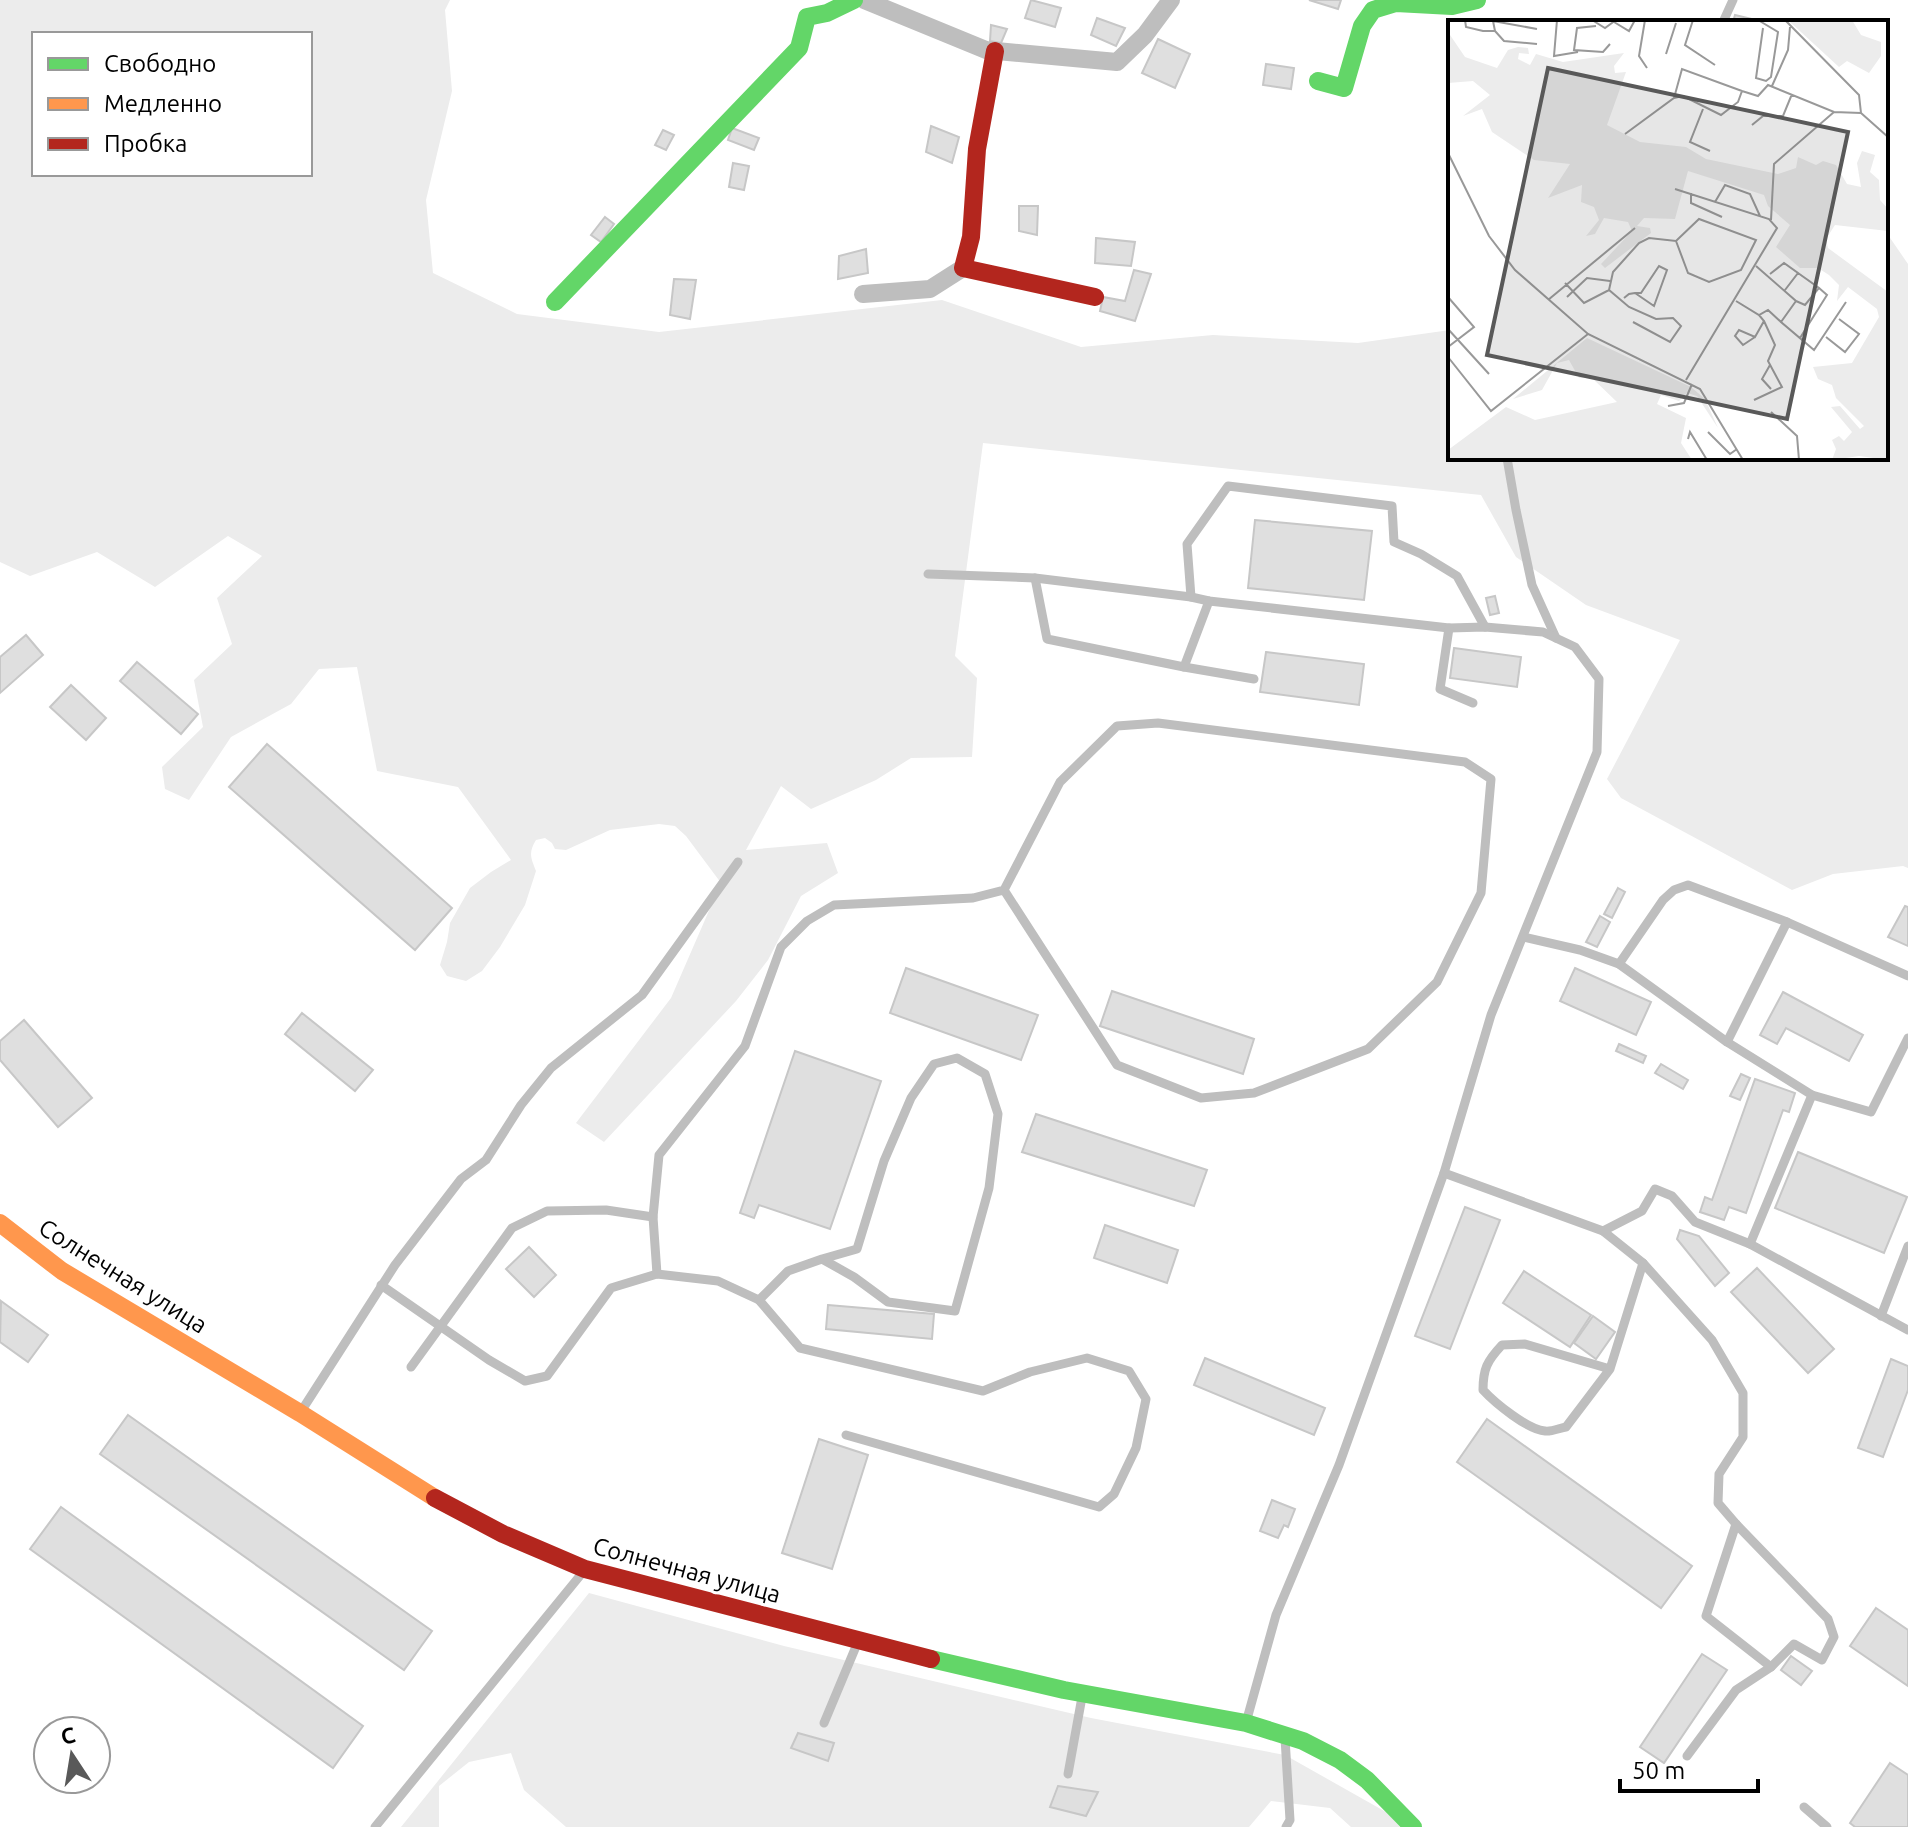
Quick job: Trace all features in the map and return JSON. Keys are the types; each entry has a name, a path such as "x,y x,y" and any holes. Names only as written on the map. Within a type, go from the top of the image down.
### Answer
{"street":[{"path":"555,302 799,48 806,9 827,13 854,0"},
{"path":"864,0 986,50 1117,62 1145,35 1171,0"},
{"path":"1318,81 1344,88 1362,26 1373,10 1396,3 1452,6 1477,0"},
{"path":"863,294 930,289 963,268 971,237 977,149 995,51"},
{"path":"963,268 1095,297"},
{"name":"Солнечная улица","path":"0,1223 62,1271 300,1413 426,1493 503,1534 585,1569 859,1640 1082,1694 1246,1723 1285,1735 1340,1760 1367,1780 1413,1827"}],"lane":[{"path":"1724,20 1733,0"},
{"path":"1507,460 1532,585 1556,638"},
{"path":"1191,597 1187,544 1228,486 1392,506 1394,542 1457,576 1485,627"},
{"path":"928,574 1035,578 1449,628 1485,627 1543,632 1575,647 1599,679 1597,752 1491,1015 1444,1173 1339,1465 1276,1615 1246,1723"},
{"path":"1035,578 1047,639 1254,679"},
{"path":"1184,667 1209,601"},
{"path":"1449,628 1440,689 1473,703"},
{"path":"657,1274 653,1217 659,1155 745,1046 781,947 807,921 834,905 973,898 1004,890 1060,782 1117,726 1158,723 1465,762 1491,779 1481,893 1437,982 1368,1049 1254,1093 1201,1098 1117,1065 1004,890"},
{"path":"300,1413 381,1285 461,1179 486,1160 521,1105 551,1068 642,995 738,862"},
{"path":"1619,964 1663,900 1674,890 1688,885 1787,922 1908,976"},
{"path":"1727,1042 1787,922"},
{"path":"1523,937 1580,950 1619,964 1727,1042 1812,1095 1871,1112 1908,1038"},
{"path":"759,1300 788,1271 822,1259 857,1249 884,1161 911,1098 934,1064 957,1058 985,1074 998,1114 989,1188 955,1311 888,1302 822,1259"},
{"path":"1750,1244 1812,1095"},
{"path":"1444,1173 1603,1231 1643,1263 1712,1340 1743,1393 1743,1437 1719,1474 1718,1503 1828,1619 1834,1637 1822,1660 1794,1644 1771,1667 1736,1690 1687,1756"},
{"path":"1603,1231 1642,1211 1655,1189 1672,1196 1695,1222 1750,1244 1908,1330"},
{"path":"411,1367 512,1228 547,1211 606,1210 653,1217"},
{"path":"1881,1316 1908,1246"},
{"path":"1610,1369 1525,1344 1502,1345 1483,1371 1483,1390 1506,1411 1529,1425 1545,1431 1566,1427 1610,1369 1643,1263"},
{"path":"381,1285 489,1360 525,1381 547,1376 611,1288 657,1274 718,1281 759,1300 800,1348 983,1391 1030,1372 1087,1358 1129,1371 1146,1399 1136,1448 1114,1494 1099,1507 846,1435"},
{"path":"1736,1524 1706,1616 1771,1667"},
{"path":"375,1827 585,1569"},
{"path":"824,1723 859,1640"},
{"path":"1068,1774 1082,1694"},
{"path":"1285,1735 1290,1820 1286,1827"},
{"path":"1804,1807 1827,1827"}],"shaded area":[{"path":"0,0 450,0 445,10 452,91 426,200 433,273 517,314 659,332 942,300 1081,347 1213,335 1358,343 1448,330 1448,460 1888,460 1888,235 1908,264 1908,868 1833,874 1792,890 1621,798 1607,779 1680,640 1586,605 1516,557 1481,495 983,443 955,656 977,678 972,757 911,758 876,780 811,809 781,786 746,850 827,843 838,873 801,896 768,960 736,1001 604,1142 576,1123 671,998 721,883 686,836 675,826 659,824 610,830 566,850 555,849 545,838 536,840 531,856 536,871 525,905 500,947 482,971 466,981 447,976 440,965 450,923 470,888 511,860 458,787 377,771 357,667 319,669 291,704 231,737 189,800 165,789 162,767 203,727 194,680 232,644 217,598 262,556 228,536 155,587 97,552 30,576 0,562"},
{"path":"589,1593 784,1646 1091,1718 1285,1755 1386,1812 1400,1827 1351,1827 1330,1808 1271,1801 1249,1827 566,1827 524,1790 511,1753 469,1762 439,1786 439,1827 401,1827"}],"building":[{"path":"1031,0 1061,8 1055,27 1025,18"},
{"path":"1309,0 1341,0 1338,9"},
{"path":"1735,15 1756,20 1734,20"},
{"path":"1097,18 1125,28 1116,46 1091,35"},
{"path":"991,25 1007,29 1001,43 990,41"},
{"path":"1158,39 1190,54 1175,88 1142,73"},
{"path":"1266,64 1294,68 1291,89 1263,85"},
{"path":"931,126 959,137 952,163 926,152"},
{"path":"732,128 759,138 754,150 728,140"},
{"path":"663,130 674,135 666,150 655,145"},
{"path":"733,163 749,166 744,190 729,187"},
{"path":"1019,206 1038,206 1037,235 1019,231"},
{"path":"605,217 614,224 601,242 591,235"},
{"path":"1096,238 1135,242 1131,266 1095,263"},
{"path":"866,249 868,273 838,279 839,256"},
{"path":"1134,270 1151,274 1135,321 1100,311 1103,297 1125,301"},
{"path":"674,279 696,280 690,319 670,315"},
{"path":"1255,520 1372,531 1364,600 1248,588"},
{"path":"1495,596 1499,613 1490,615 1486,598"},
{"path":"26,635 43,655 0,693 0,657"},
{"path":"1454,648 1521,657 1517,687 1450,678"},
{"path":"1266,652 1364,664 1359,705 1260,692"},
{"path":"137,662 198,714 181,734 120,681"},
{"path":"71,685 106,718 86,740 50,707"},
{"path":"267,744 452,908 415,950 229,787"},
{"path":"1618,888 1625,892 1612,918 1604,914"},
{"path":"1905,906 1908,907 1908,946 1888,937"},
{"path":"1600,916 1610,922 1597,947 1586,942"},
{"path":"906,968 1038,1015 1021,1060 890,1013"},
{"path":"1575,968 1651,1002 1636,1035 1560,1001"},
{"path":"1112,991 1254,1039 1243,1074 1100,1026"},
{"path":"1783,992 1863,1035 1849,1061 1786,1028 1777,1044 1760,1035"},
{"path":"302,1013 373,1070 355,1091 285,1034"},
{"path":"24,1020 92,1098 58,1127 0,1060 0,1041"},
{"path":"1619,1044 1646,1056 1643,1063 1616,1051"},
{"path":"795,1051 881,1081 830,1229 759,1205 754,1218 740,1213"},
{"path":"1661,1064 1688,1080 1683,1089 1655,1073"},
{"path":"1741,1074 1750,1078 1740,1100 1730,1096"},
{"path":"1755,1079 1795,1093 1789,1112 1783,1110 1746,1213 1729,1207 1724,1220 1700,1212 1705,1197 1712,1200"},
{"path":"1036,1114 1207,1170 1194,1206 1022,1152"},
{"path":"1798,1152 1907,1197 1884,1253 1775,1208"},
{"path":"1465,1207 1500,1220 1450,1349 1415,1336"},
{"path":"1105,1225 1178,1250 1167,1283 1094,1258"},
{"path":"1680,1230 1699,1236 1729,1273 1715,1286 1677,1239"},
{"path":"529,1247 556,1275 534,1297 506,1269"},
{"path":"1757,1268 1834,1349 1808,1373 1731,1292"},
{"path":"1524,1271 1591,1315 1570,1347 1503,1303"},
{"path":"1,1301 48,1335 28,1362 0,1342"},
{"path":"828,1305 934,1314 932,1339 826,1329"},
{"path":"1593,1316 1615,1332 1596,1359 1574,1343"},
{"path":"1205,1358 1325,1408 1314,1435 1194,1385"},
{"path":"1891,1359 1908,1366 1908,1390 1883,1457 1858,1448"},
{"path":"128,1415 432,1631 404,1670 100,1454"},
{"path":"1487,1419 1692,1566 1661,1608 1457,1462"},
{"path":"819,1439 868,1455 832,1569 782,1553"},
{"path":"1272,1500 1295,1509 1288,1527 1284,1525 1278,1538 1260,1531"},
{"path":"61,1507 363,1726 333,1768 30,1549"},
{"path":"1876,1608 1908,1630 1908,1686 1850,1646"},
{"path":"1702,1654 1727,1670 1664,1763 1640,1747"},
{"path":"1791,1656 1812,1671 1801,1685 1781,1670"},
{"path":"798,1733 834,1743 828,1761 791,1748"},
{"path":"1890,1763 1908,1775 1908,1827 1855,1827 1850,1823"},
{"path":"1058,1786 1098,1792 1086,1816 1050,1807"}],"traffic: fast":[{"path":"555,302 799,48 807,17 827,13 854,0"},
{"path":"1318,81 1344,88 1362,26 1373,10 1396,3 1452,6 1477,0"},
{"path":"931,1659 1064,1690 1246,1723 1303,1741 1340,1760 1367,1780 1413,1827"}],"traffic: slow":[{"path":"0,1223 62,1271 300,1413 435,1498"}],"traffic: jam":[{"path":"995,51 977,149 971,237 963,268 1095,297"},
{"path":"435,1498 503,1534 585,1569 931,1659"}]}
